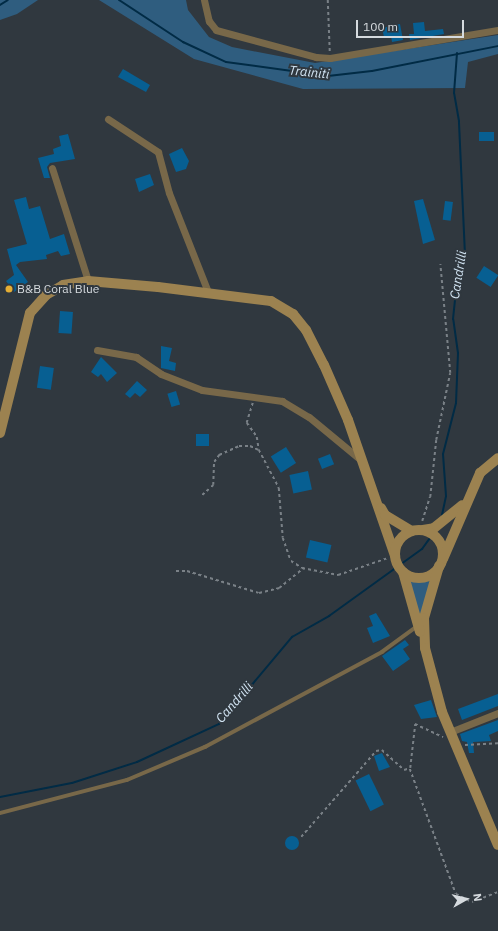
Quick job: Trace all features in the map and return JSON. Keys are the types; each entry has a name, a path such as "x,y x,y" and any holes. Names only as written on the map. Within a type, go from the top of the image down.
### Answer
{"street":[{"path":"204,0 209,21 216,30 330,58 498,30"},
{"path":"108,119 158,152 169,193 208,292"},
{"path":"52,168 88,281"},
{"path":"0,433 30,313 46,295 63,285 88,281 208,292 271,301 293,314 306,330 324,365 361,460 399,564 453,740 498,843"},
{"path":"97,350 136,357 162,374 196,388 262,396 297,409 361,460"},
{"path":"425,648 424,618 440,563 480,473 498,458"},
{"path":"372,493 385,515 436,538 440,563"},
{"path":"399,564 399,540 417,530 434,528 455,514 468,498"},
{"path":"399,564 419,578 427,576 440,563"},
{"path":"453,740 498,713"}],"lane":[{"path":"0,812 127,780 206,747 382,652 418,626"}],"path":[{"path":"328,0 330,58"},
{"path":"417,530 430,497 436,440 450,373 440,264"},
{"path":"262,396 252,404 247,414 247,422 260,445 258,450 279,488 283,538 291,561 304,568 338,575 399,564"},
{"path":"202,495 213,485 214,462 219,454 239,446 258,450"},
{"path":"176,571 187,570 259,593 279,588 304,568"},
{"path":"498,743 453,740 423,725 415,724 410,768 456,894 472,902 498,892"},
{"path":"301,837 376,751 382,750 404,770 410,768"}],"shaded area":[{"path":"0,0 38,0 17,14 0,20"},
{"path":"99,0 186,0 188,10 209,37 232,47 315,63 498,35 498,54 468,62 465,88 303,89 194,59"},
{"path":"432,577 419,622 408,579 419,581"}],"building":[{"path":"424,22 425,31 443,29 444,34 410,40 409,34 414,34 413,23"},
{"path":"400,24 403,40 392,42 391,36 384,37 382,28"},
{"path":"123,69 150,85 146,92 118,77"},
{"path":"479,132 494,132 494,141 479,141"},
{"path":"68,134 75,159 50,163 47,167 50,178 44,178 38,158 54,154 53,149 61,146 59,136"},
{"path":"182,148 189,161 186,169 176,172 169,154"},
{"path":"150,174 154,185 139,192 135,179"},
{"path":"26,197 29,209 40,206 50,239 64,234 70,254 61,256 58,251 46,255 47,259 20,262 16,265 28,282 14,292 6,281 14,275 7,249 27,244 14,200"},
{"path":"423,199 435,240 423,244 414,201"},
{"path":"445,201 453,202 451,221 443,220"},
{"path":"484,266 498,275 491,287 476,278"},
{"path":"60,311 73,312 71,334 58,333"},
{"path":"161,346 172,348 169,361 176,363 175,371 161,368"},
{"path":"101,357 117,373 107,382 101,374 98,377 91,372"},
{"path":"40,366 54,368 51,390 37,388"},
{"path":"137,381 147,390 140,397 135,393 130,398 125,394"},
{"path":"176,391 180,404 171,407 167,394"},
{"path":"196,434 209,434 209,446 196,446"},
{"path":"286,447 296,463 281,473 271,457"},
{"path":"330,454 334,464 322,469 318,459"},
{"path":"308,471 312,490 293,494 289,475"},
{"path":"310,540 331,545 327,562 306,558"},
{"path":"376,613 390,636 373,643 367,628 373,626 369,616"},
{"path":"405,640 409,645 403,649 410,659 393,671 382,656"},
{"path":"498,694 498,706 462,720 458,709"},
{"path":"431,700 437,717 421,719 414,705"},
{"path":"498,720 498,731 489,735 491,741 473,742 474,753 469,753 467,742 462,741 460,734"},
{"path":"382,753 390,767 379,771 374,756"},
{"path":"369,774 384,805 370,811 356,781"},
{"path":"292,836 297,838 299,843 297,848 292,850 287,848 285,843 287,838"}],"waterway":[{"path":"0,5 8,0"},
{"name":"Trainiti","path":"119,0 183,42 226,62 328,76 372,71 498,46"},
{"name":"Candrilli","path":"442,515 446,496 443,454 456,403 458,353 453,319 457,280 465,255 459,121 454,93 457,53"},
{"name":"Candrilli","path":"0,797 72,783 137,762 219,724 292,637 329,616 422,549 430,538"}],"place":[{"name":"B&B Coral Blue","path":"9,289"}]}
